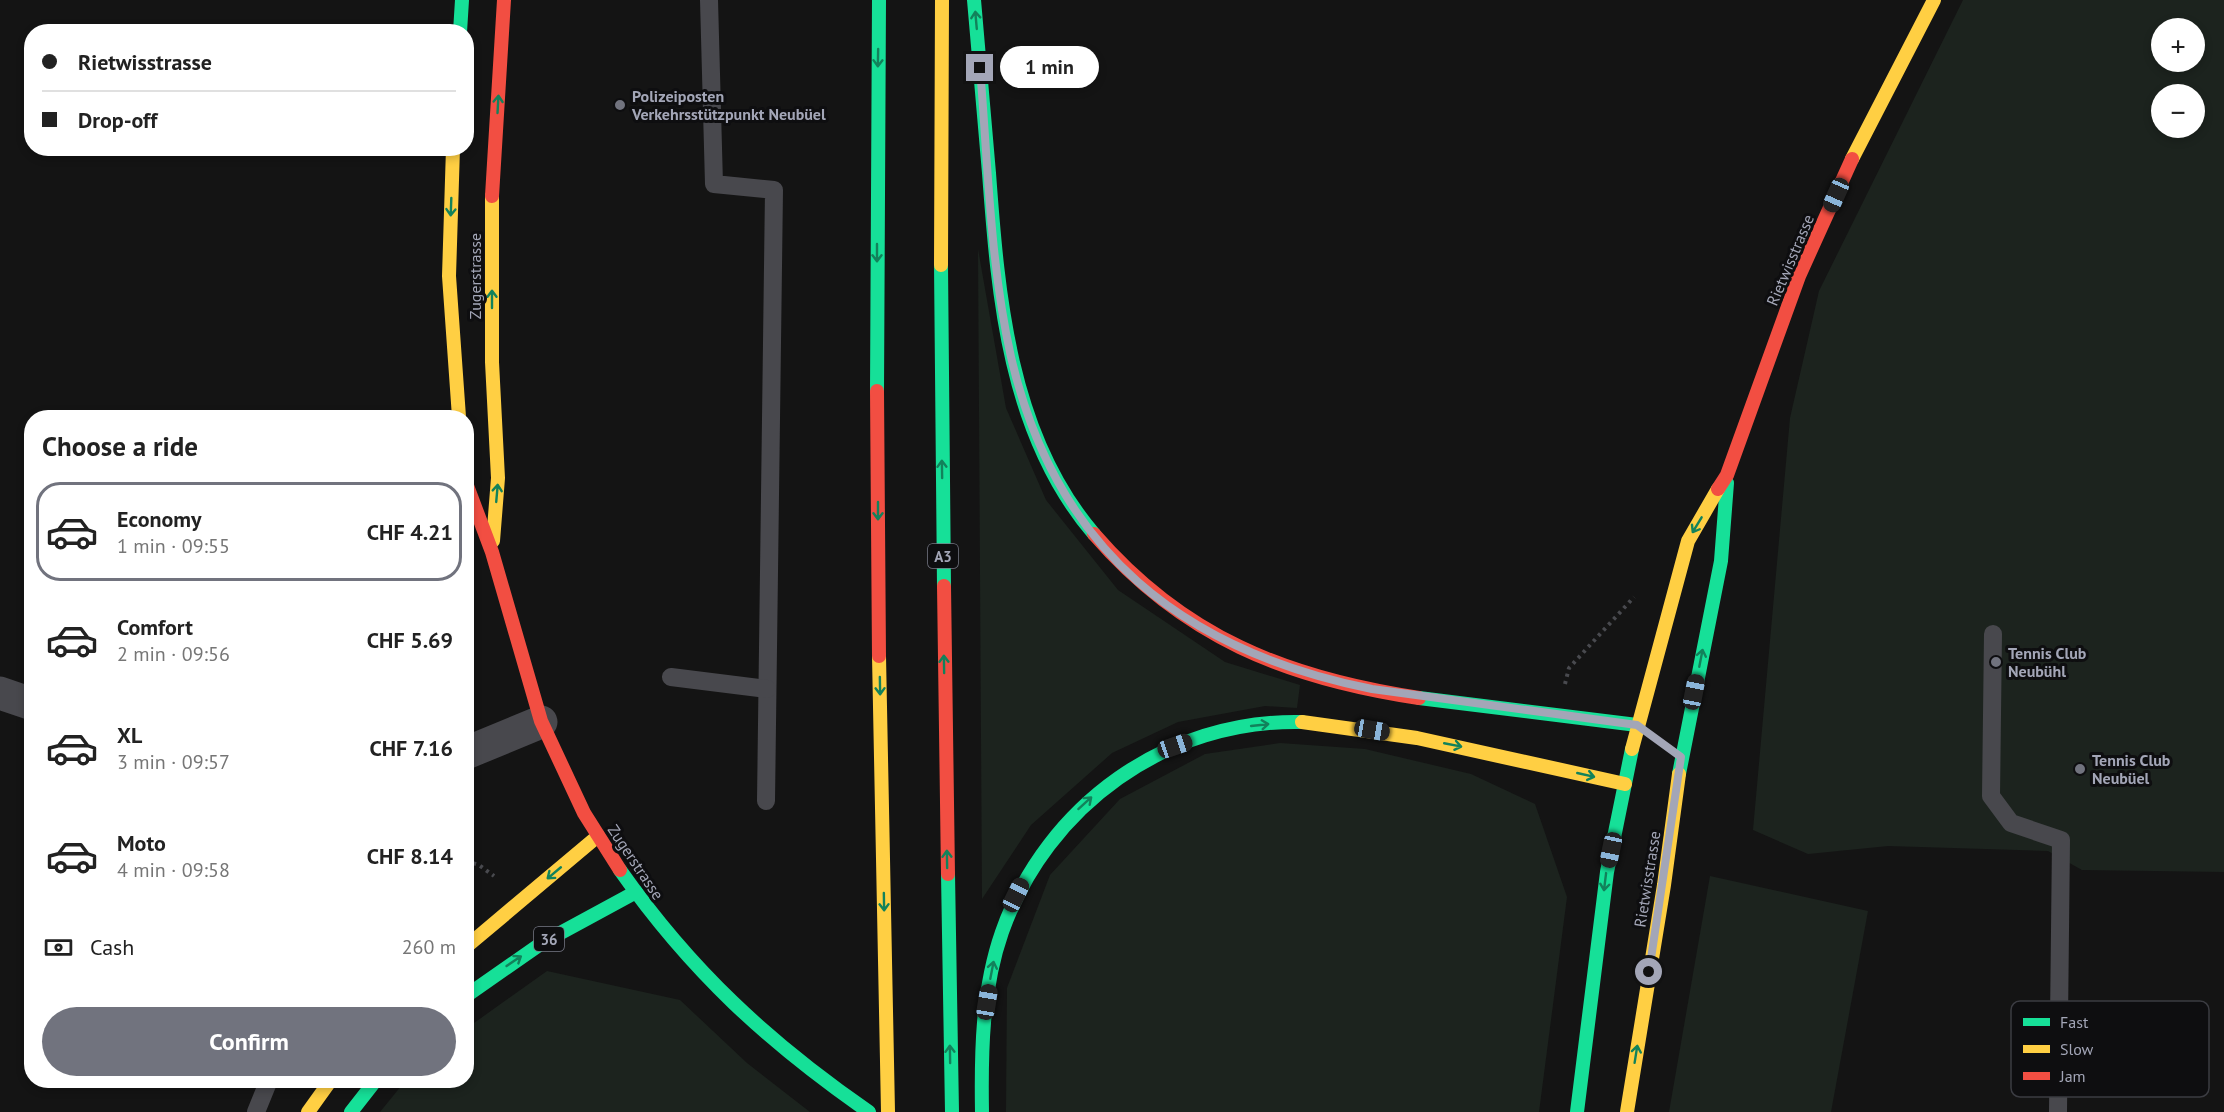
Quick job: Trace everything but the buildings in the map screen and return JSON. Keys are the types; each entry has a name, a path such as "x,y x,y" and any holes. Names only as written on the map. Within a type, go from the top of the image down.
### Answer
{"main road":[{"path":"460,24 462,0"},
{"name":"Zugerstrasse","path":"492,552 498,478 492,362 491,217 504,0"},
{"path":"879,0 877,216 879,594 888,1112"},
{"name":"A3","path":"942,0 941,397 952,1112"},
{"path":"974,0 995,249 1011,357 1028,412 1052,470 1076,510 1104,547 1142,586 1163,603 1209,634 1262,658 1336,682 1372,689 1637,725 1654,738"},
{"name":"Rietwisstrasse","path":"1577,1112 1607,872 1637,725 1688,541 1727,475 1799,276 1854,155 1934,0"},
{"name":"Zugerstrasse","path":"453,156 449,276 459,410"},
{"name":"Rietwisstrasse","path":"1627,1112 1664,885 1677,754 1721,561 1727,475"},
{"name":"Zugerstrasse","path":"474,504 492,552 541,722 572,789 598,836 636,892 678,946 731,1000 780,1047 869,1112"},
{"path":"982,1112 981,1056 989,987 1001,934 1023,882 1048,843 1074,813 1116,778 1154,755 1195,739 1239,728 1283,722 1329,724 1460,746 1625,784 1644,775"},
{"path":"1662,766 1677,754"},
{"path":"474,940 598,836"},
{"name":"36","path":"474,990 542,943 636,892"},
{"path":"876,1112 886,1034"},
{"path":"308,1112 325,1088"},
{"path":"351,1112 370,1088"}],"street":[{"path":"0,693 24,701"},
{"path":"474,750 541,722"}],"lane":[{"path":"709,0 714,184 774,190 766,801"},
{"path":"1993,634 1991,796 2011,823 2061,840 2059,1001"},
{"path":"671,677 767,689"},
{"path":"256,1112 266,1088"},
{"path":"2058,1097 2058,1112"}],"path":[{"path":"1558,714 1569,668 1633,600 1637,590"},
{"path":"474,863 494,876"}],"shaded area":[{"path":"1963,0 2224,0 2224,872 2082,870 2048,851 1888,846 1808,854 1753,830 1790,418 1819,291"},
{"path":"978,249 1006,408 1046,500 1118,590 1225,662 1300,685 1297,708 1265,706 1178,722 1112,753 1031,825 982,899"},
{"path":"1280,743 1365,749 1471,774 1535,804 1567,897 1539,1112 1006,1112 1007,988 1050,875 1120,799 1205,754"},
{"path":"1710,876 1868,911 1831,1112 1669,1112"},
{"path":"547,971 680,1000 747,1063 810,1112 380,1112 400,1088 474,1088 474,1023"}],"traffic: fast":[{"path":"460,24 462,0"},
{"path":"877,391 879,0"},
{"path":"974,0 997,267 1013,362 1026,409 1043,453 1065,495 1094,534"},
{"path":"941,265 944,586"},
{"path":"1679,774 1721,561 1727,483"},
{"path":"1419,698 1637,725"},
{"path":"982,1112 984,1021 995,954 1022,886 1049,845 1081,809 1118,778 1160,754 1204,736 1252,725 1302,722"},
{"path":"1577,1112 1607,872 1632,749"},
{"path":"620,870 675,941 733,1003 797,1059 869,1112"},
{"path":"948,874 952,1112"},
{"path":"474,990 542,943 636,892"},
{"path":"351,1112 370,1088"}],"traffic: slow":[{"path":"941,265 942,0"},
{"path":"1852,159 1934,0"},
{"path":"453,156 449,276 459,410"},
{"path":"492,196 492,362 498,478 493,541"},
{"path":"1632,749 1688,541 1718,489"},
{"path":"879,656 888,1112"},
{"path":"1302,722 1417,738 1625,784"},
{"path":"1627,1112 1664,885 1679,774"},
{"path":"474,940 598,836"},
{"path":"308,1112 325,1088"}],"traffic: jam":[{"path":"492,196 504,0"},
{"path":"1718,489 1727,475 1799,276 1852,159"},
{"path":"877,391 879,656"},
{"path":"474,504 492,552 541,721 584,813 620,870"},
{"path":"1094,534 1128,570 1164,600 1201,626 1240,647 1281,664 1325,678 1419,698"},
{"path":"944,586 948,874"}],"place":[{"name":"Polizeiposten Verkehrsstützpunkt Neubüel","path":"620,105"},
{"name":"Tennis Club Neubühl","path":"1996,662"},
{"name":"Tennis Club Neubüel","path":"2080,769"}],"route":[{"path":"980,68 999,288 1011,357 1028,412 1045,454 1056,478 1085,524 1123,568 1163,603 1209,634 1254,656 1336,682 1372,689 1468,704 1637,725 1681,757 1664,885 1649,972"}]}
